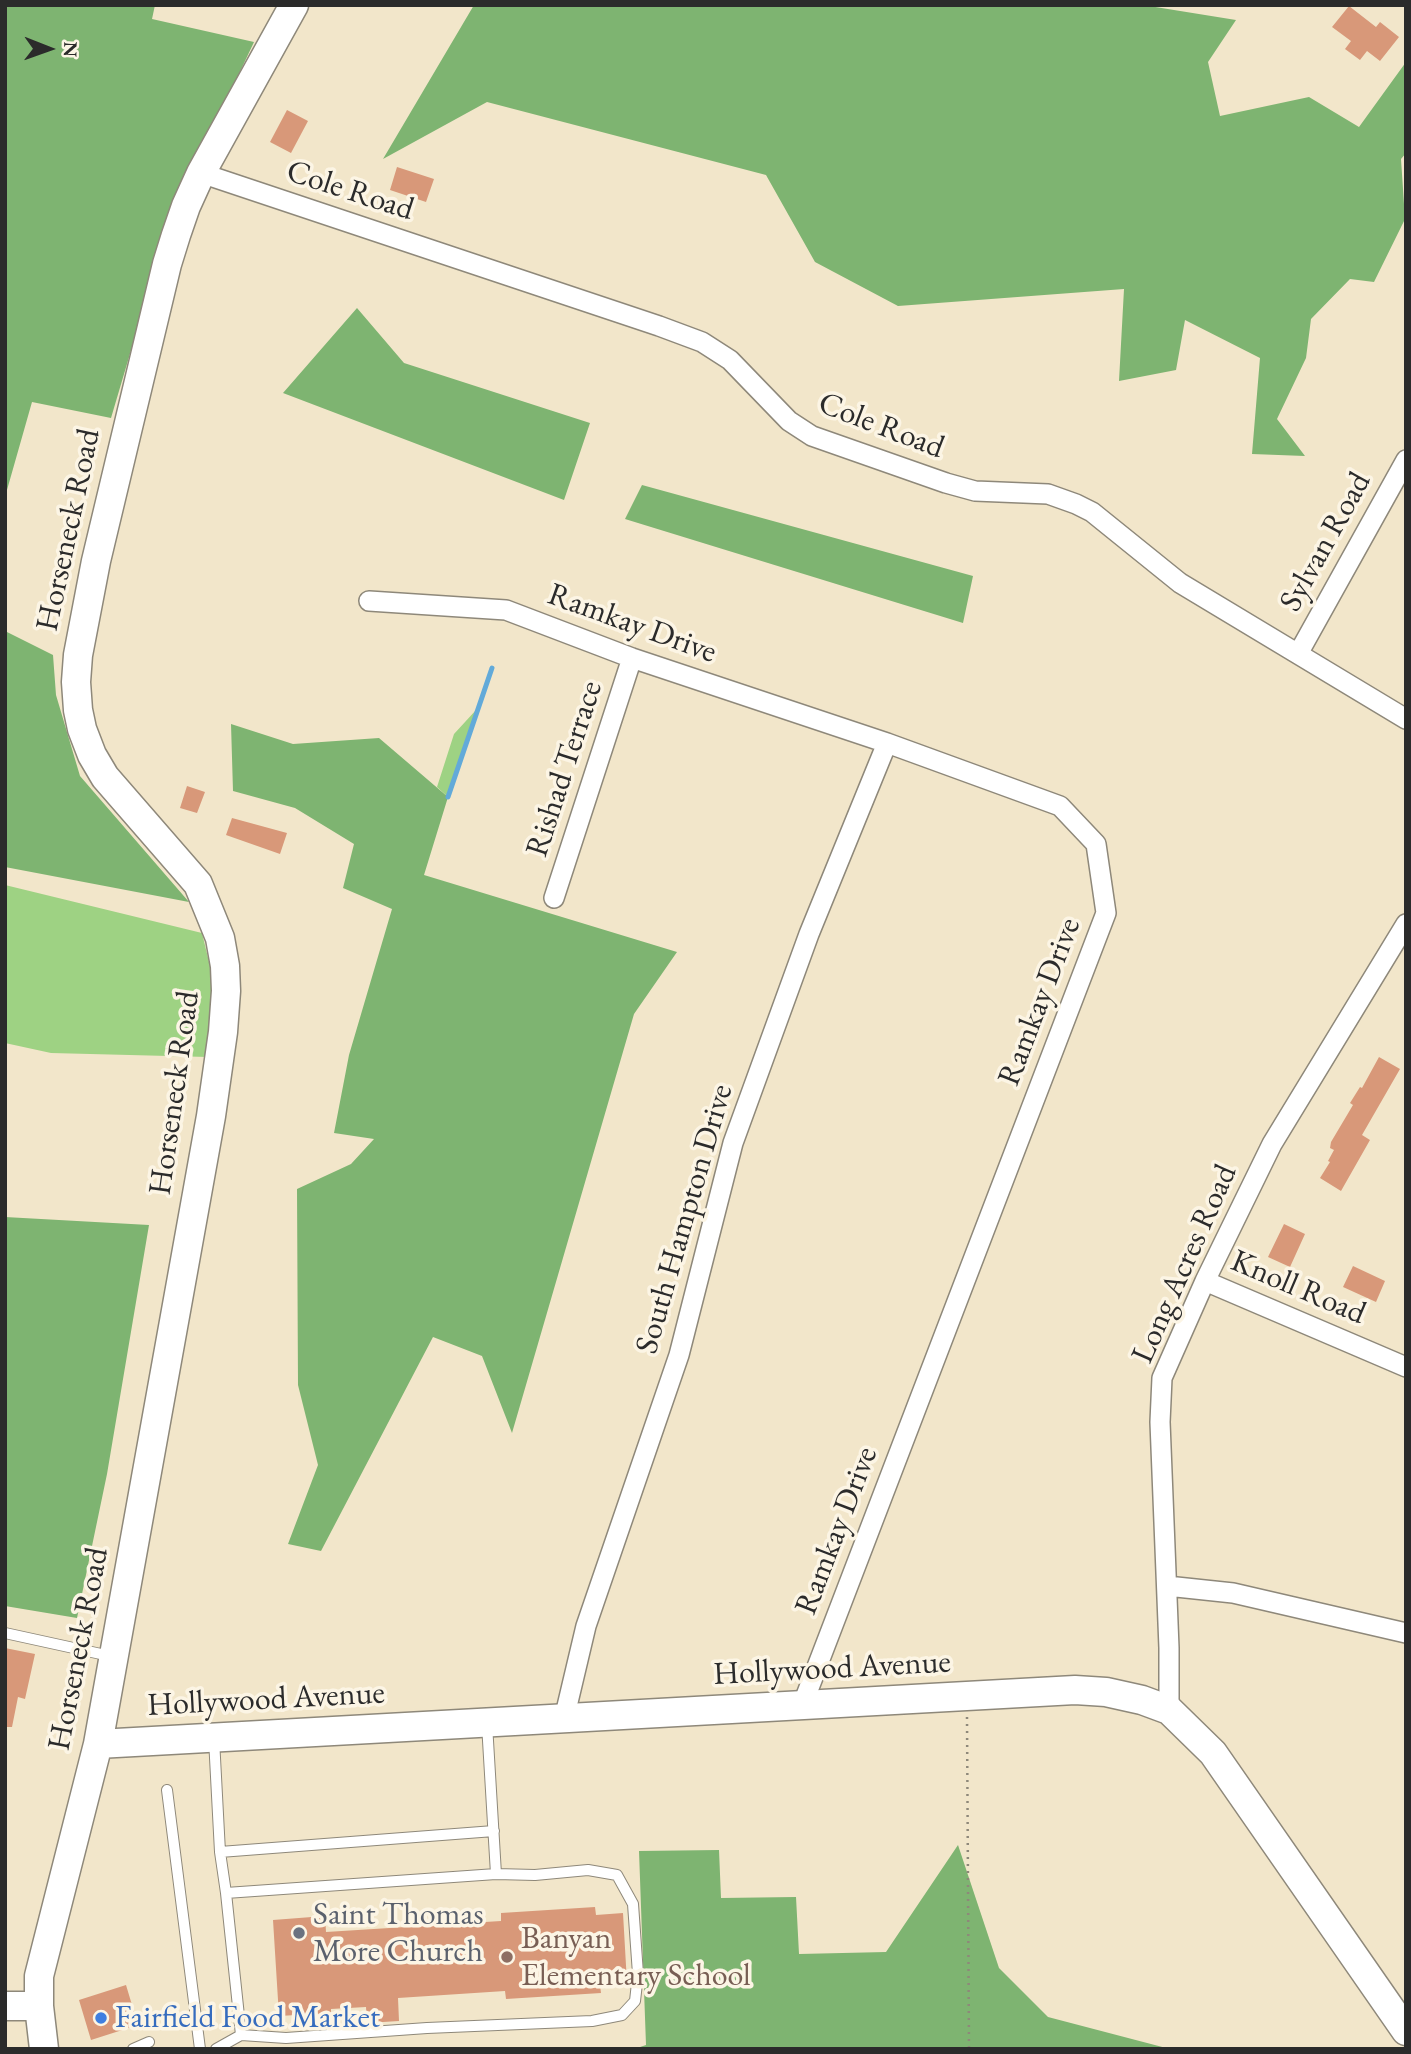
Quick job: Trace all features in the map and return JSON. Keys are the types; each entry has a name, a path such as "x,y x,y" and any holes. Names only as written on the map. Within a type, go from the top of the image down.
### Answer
{"street":[{"name":"Horseneck Road","path":"44,2049 38,2006 39,1976 98,1744 211,1116 226,991 220,939 198,884 105,777 92,755 78,710 77,668 84,614 167,264 186,206 201,173 294,5"},
{"name":"Cole Road","path":"201,173 702,342 730,360 789,421 811,436 975,491 1048,494 1076,504 1092,512 1180,583 1406,719"},
{"name":"Sylvan Road","path":"1298,653 1406,460"},
{"name":"Ramkay Drive","path":"369,601 506,610 632,658 887,743 1060,806 1096,844 1106,913 802,1706"},
{"name":"Rishad Terrace","path":"554,898 632,658"},
{"name":"South Hampton Drive","path":"564,1719 586,1626 679,1356 733,1143 809,934 887,743"},
{"name":"Long Acres Road","path":"1169,1710 1160,1422 1162,1378 1205,1281 1272,1144 1406,924"},
{"name":"Knoll Road","path":"1205,1281 1406,1367"},
{"path":"1167,1586 1233,1593 1406,1633"},
{"name":"Hollywood Avenue","path":"98,1744 1075,1690 1106,1692 1142,1700 1169,1710 1213,1753 1406,2031"},
{"path":"5,2006 38,2006"}],"lane":[{"path":"5,1633 114,1657"},
{"path":"487,1724 496,1874"},
{"path":"214,1738 220,1852 241,2035"},
{"path":"167,1790 200,2049"},
{"path":"220,1852 494,1831"},
{"path":"216,2049 241,2035 286,2038 427,2028 592,2021 622,2015 635,2001 638,1974 633,1904 617,1875 588,1870 535,1875 496,1874 226,1893"},
{"path":"133,2049 149,2042"}],"path":[{"path":"967,1696 969,2049"}],"green space":[{"path":"5,5 155,5 152,19 254,42 169,222 111,418 32,402 5,497"},
{"path":"474,5 1143,5 1236,20 1208,62 1220,116 1309,97 1359,127 1406,62 1406,153 1401,159 1405,219 1374,282 1350,279 1311,319 1306,358 1277,419 1305,456 1252,454 1260,358 1185,320 1176,370 1119,381 1124,289 898,306 815,262 766,175 487,102 383,159"},
{"path":"357,308 404,363 590,423 564,500 283,393"},
{"path":"642,485 973,576 963,623 625,519"},
{"path":"5,631 53,655 56,695 80,776 189,902 5,867"},
{"path":"476,710 448,797 437,787 454,734"},
{"path":"231,724 293,744 379,738 448,797 424,875 677,952 634,1014 512,1433 482,1356 433,1337 321,1551 288,1544 318,1465 298,1385 297,1189 351,1164 374,1139 334,1133 349,1055 392,909 343,888 354,844 295,808 233,791"},
{"path":"5,885 202,933 215,987 208,1057 51,1053 5,1043"},
{"path":"5,1217 149,1225 107,1474 77,1618 5,1606"},
{"path":"958,1845 999,1968 1048,2017 1170,2049 634,2049 646,2045 639,1851 719,1850 721,1898 796,1897 799,1954 886,1952"}],"building":[{"path":"1349,6 1376,27 1380,22 1399,37 1380,61 1367,51 1360,60 1345,49 1351,41 1332,27"},
{"path":"287,110 308,121 291,153 270,142"},
{"path":"397,167 434,179 426,202 390,190"},
{"path":"187,786 205,792 197,813 180,808"},
{"path":"232,818 287,833 280,854 226,835"},
{"path":"1379,1057 1400,1069 1362,1135 1370,1140 1341,1191 1320,1178 1334,1150 1330,1148 1331,1142 1353,1105 1350,1103 1360,1087 1362,1088"},
{"path":"1284,1224 1305,1234 1290,1267 1268,1257"},
{"path":"1353,1266 1385,1281 1376,1302 1343,1287"},
{"path":"5,1648 35,1654 25,1699 18,1697 12,1727 5,1727"},
{"path":"595,1907 596,1915 623,1913 627,1983 600,1985 601,1993 506,1999 505,1991 398,1998 399,2021 367,2023 366,2007 331,2009 331,2013 279,2016 273,1920 325,1916 326,1932 501,1921 501,1913"},
{"path":"126,1985 138,2025 91,2040 79,2000"}],"waterway":[{"path":"448,797 492,668"}],"place":[{"name":"Saint Thomas More Church","path":"299,1933"},
{"name":"Banyan Elementary School","path":"507,1957"},
{"name":"Fairfield Food Market","path":"101,2018"}]}
